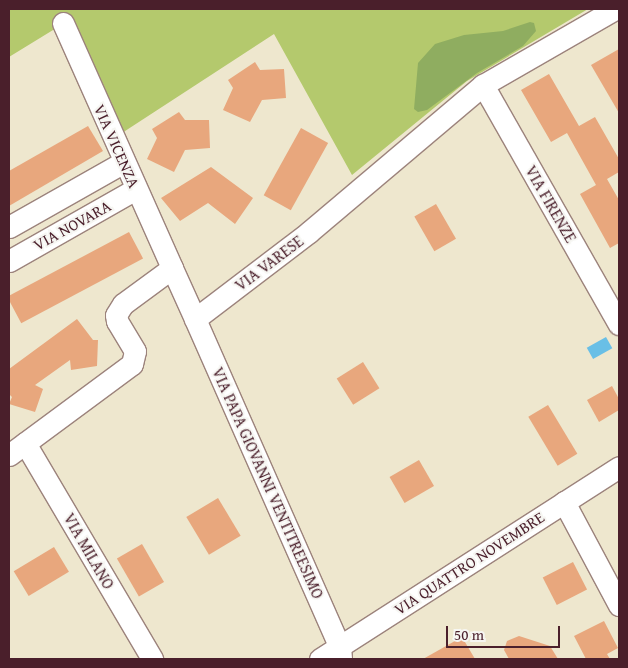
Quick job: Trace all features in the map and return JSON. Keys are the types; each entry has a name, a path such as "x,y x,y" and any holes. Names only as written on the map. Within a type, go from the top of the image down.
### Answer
{"street":[{"name":"VIA VARESE","path":"195,319 309,232 483,85 615,9"},
{"name":"VIA VICENZA","path":"62,23 172,268"},
{"name":"VIA FIRENZE","path":"483,85 619,324"},
{"name":"VIA NOVARA","path":"9,227 124,162"},
{"name":"VIA NOVARA","path":"9,261 136,189"},
{"path":"17,449 132,364 135,351 117,321 119,309 172,268 195,319"},
{"name":"VIA PAPA GIOVANNI VENTITREESIMO","path":"195,319 341,653"},
{"name":"VIA MILANO","path":"17,449 152,659"},
{"name":"VIA QUATTRO NOVEMBRE","path":"320,659 341,653 619,467"},
{"path":"564,502 619,605"}],"green space":[{"path":"9,9 588,9 467,81 352,175 274,34 122,133 71,19 9,57"},
{"path":"530,22 534,23 536,31 523,46 477,73 427,110 418,112 414,109 418,63 435,44 464,35 503,31"}],"water":[{"path":"606,337 612,348 593,359 587,348"}],"building":[{"path":"619,49 619,113 591,65"},
{"path":"255,62 260,70 284,69 286,98 262,100 250,122 223,110 233,88 228,80"},
{"path":"549,74 579,126 595,117 619,159 619,172 607,179 619,200 619,243 610,248 580,194 596,185 567,133 551,142 521,90"},
{"path":"179,112 185,120 209,120 210,148 185,150 174,172 147,159 157,138 152,129"},
{"path":"88,126 103,151 9,206 9,171"},
{"path":"301,128 328,143 291,210 264,195"},
{"path":"211,167 253,198 235,224 208,203 180,221 161,198"},
{"path":"436,204 456,239 434,251 414,216"},
{"path":"129,232 143,258 21,323 9,300 9,296"},
{"path":"77,319 93,340 98,340 97,366 71,370 70,360 35,385 43,389 35,412 9,404 12,397 9,394 9,369"},
{"path":"363,362 379,388 353,405 337,378"},
{"path":"612,386 619,399 619,410 599,422 587,400"},
{"path":"548,405 577,454 558,466 528,417"},
{"path":"419,460 434,486 405,503 390,477"},
{"path":"218,498 241,536 209,555 186,517"},
{"path":"142,544 164,582 139,597 117,558"},
{"path":"54,547 69,572 29,596 14,571"},
{"path":"573,562 587,590 557,605 543,577"},
{"path":"604,621 618,648 607,654 610,659 586,659 574,636"},
{"path":"519,636 550,646 558,659 509,659 504,650 507,641"},
{"path":"462,637 475,659 423,659"}]}
